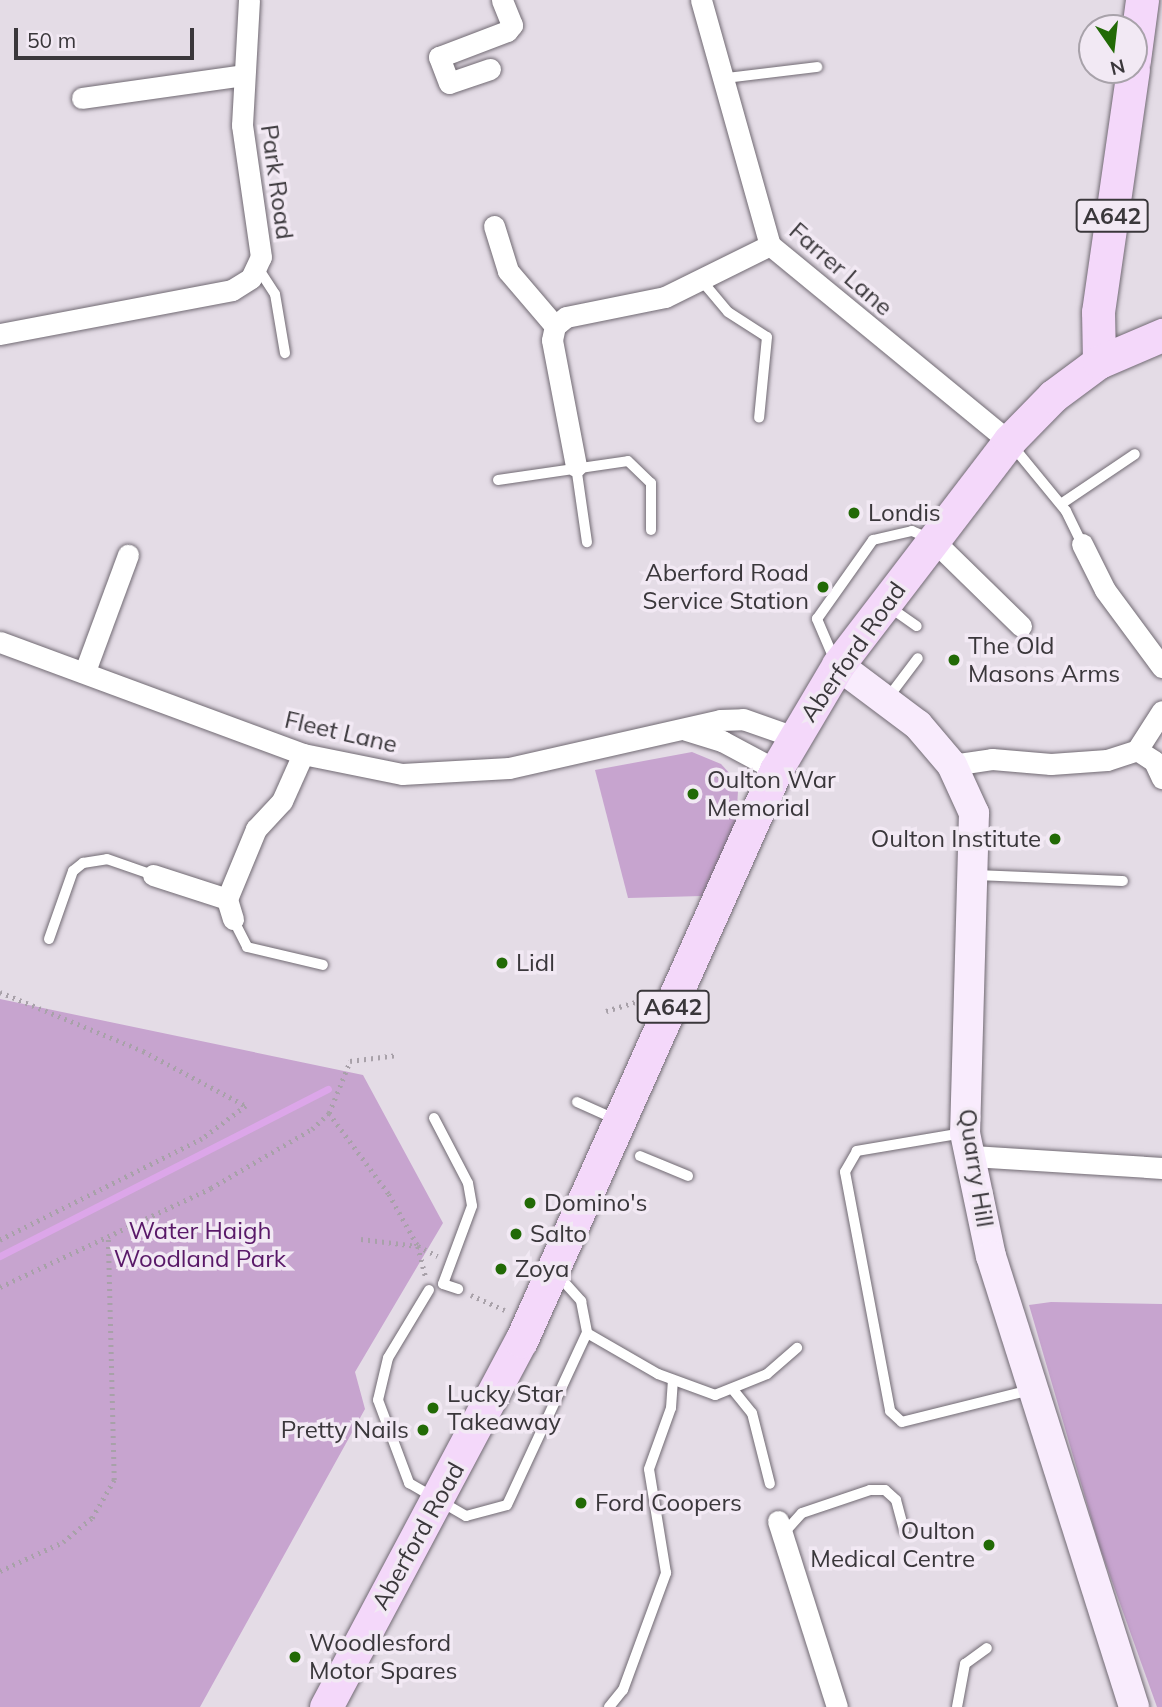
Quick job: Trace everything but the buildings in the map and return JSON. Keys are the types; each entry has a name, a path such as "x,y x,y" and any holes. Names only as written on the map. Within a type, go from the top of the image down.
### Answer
{"main road":[{"name":"A642","path":"1099,362 1098,312 1131,84"},
{"name":"Aberford Road","path":"326,1707 438,1503 530,1322 776,770 794,737 838,665 1009,441 1053,396 1099,362 1162,335"}],"street":[{"name":"Park Road","path":"0,334 232,290 258,268 261,246 242,125 249,0"},
{"path":"491,69 449,83 439,57 508,31 512,25 502,0"},
{"name":"Farrer Lane","path":"701,0 726,78 770,245 1009,441"},
{"path":"82,98 243,75"},
{"path":"494,226 508,271 555,326"},
{"path":"576,466 552,340 555,326 566,317 665,297 770,245"},
{"path":"933,540 1021,626"},
{"path":"1082,544 1105,590 1161,663"},
{"path":"85,671 128,555"},
{"name":"Fleet Lane","path":"0,642 85,671 303,754 402,774 457,773 590,754 683,730 743,719 794,737"},
{"name":"Quarry Hill","path":"838,665 887,699 951,765 974,813 968,1144 991,1256 1134,1707"},
{"path":"951,765 992,759 1077,764 1137,750 1162,711"},
{"path":"683,730 722,741 776,770"},
{"path":"1137,750 1154,761 1162,778"},
{"path":"153,875 230,909 256,829 282,801 303,754"},
{"path":"968,1144 1162,1168"},
{"path":"780,1527 838,1707"}],"lane":[{"path":"726,78 817,67"},
{"path":"258,268 275,294 285,352"},
{"path":"702,281 729,312 767,337 759,418"},
{"path":"1009,441 1061,504 1082,544"},
{"path":"1061,504 1135,454"},
{"path":"498,480 618,458 638,466 653,494 651,530"},
{"path":"576,466 587,542"},
{"path":"838,665 822,644 817,619 873,540 912,531 933,540"},
{"path":"884,604 917,626"},
{"path":"887,699 918,658"},
{"path":"49,939 73,870 83,863 107,859 153,875"},
{"path":"972,875 1123,881"},
{"path":"230,909 247,947 323,965"},
{"path":"578,1102 621,1121"},
{"path":"434,1118 468,1183 472,1206 443,1284 457,1289"},
{"path":"968,1144 857,1151 845,1171 890,1411 902,1422 1032,1389"},
{"path":"640,1156 688,1177"},
{"path":"429,1290 388,1358 378,1400 409,1483 438,1503 466,1516 507,1505 587,1333 576,1292 554,1270"},
{"path":"587,1333 673,1380 715,1395 734,1391 767,1374 797,1349"},
{"path":"609,1707 624,1690 666,1573 649,1469 671,1408 673,1380"},
{"path":"734,1391 752,1413 770,1484"},
{"path":"780,1527 802,1513 870,1490 885,1490 896,1500 904,1531"},
{"path":"957,1707 965,1664 987,1648"}],"path":[{"path":"0,992 143,1051 246,1106 202,1139 0,1240"},
{"path":"0,1287 211,1188 312,1129 328,1113 350,1061 398,1055"},
{"path":"328,1113 389,1194 418,1246 429,1290"},
{"path":"0,1571 63,1542 92,1518 114,1480 108,1238"},
{"path":"361,1239 418,1246 453,1262"},
{"path":"457,1289 530,1322"}],"green space":[{"path":"692,752 721,764 732,776 738,791 736,823 702,896 628,898 595,770"},
{"name":"Water Haigh Woodland Park","path":"0,999 363,1075 443,1223 355,1372 365,1409 200,1707 0,1707"},
{"path":"1051,1302 1162,1304 1162,1707 1157,1707 1099,1545 1029,1305"}],"waterway":[{"path":"0,1256 328,1089"}],"place":[{"name":"Londis","path":"854,513"},
{"name":"Aberford Road Service Station","path":"823,587"},
{"name":"The Old Masons Arms","path":"954,660"},
{"name":"Oulton War Memorial","path":"693,794"},
{"name":"Oulton Institute","path":"1055,839"},
{"name":"Lidl","path":"502,963"},
{"name":"Domino's","path":"530,1203"},
{"name":"Salto","path":"516,1234"},
{"name":"Zoya","path":"501,1269"},
{"name":"Lucky Star Takeaway","path":"433,1408"},
{"name":"Pretty Nails","path":"423,1430"},
{"name":"Ford Coopers","path":"581,1503"},
{"name":"Oulton Medical Centre","path":"989,1545"},
{"name":"Woodlesford Motor Spares","path":"295,1657"}]}
